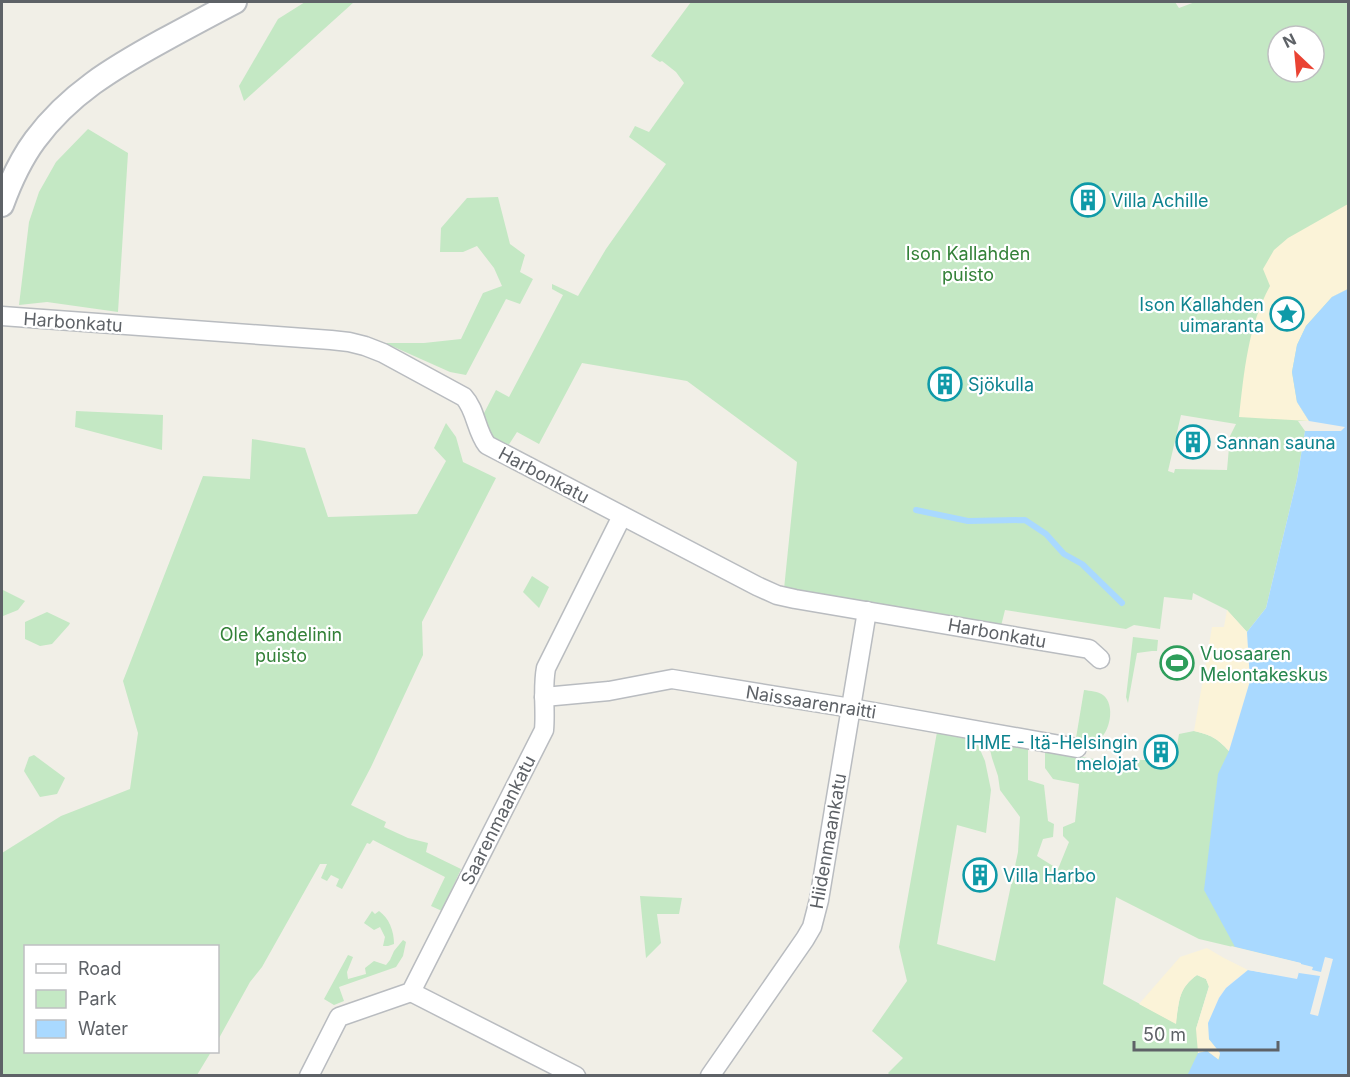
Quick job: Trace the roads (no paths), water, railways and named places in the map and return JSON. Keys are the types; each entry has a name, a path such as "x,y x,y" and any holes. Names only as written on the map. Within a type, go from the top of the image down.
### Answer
{"street":[{"path":"2,205 19,166 34,140 84,88 113,69 235,2"},
{"name":"Harbonkatu","path":"2,316 320,339 365,346 383,353 464,397 487,445 777,595 1089,649 1100,659"},
{"name":"Saarenmaankatu","path":"411,992 544,730 543,681 546,668 622,516"},
{"name":"Hiidenmaankatu","path":"710,1076 812,927 819,900 867,611"},
{"name":"Naissaarenraitti","path":"544,697 609,691 672,679 1077,748"},
{"path":"309,1076 339,1017 411,992 576,1076"}],"water":[{"path":"1348,289 1348,1075 1187,1076 1198,1053 1207,1051 1219,1060 1220,1053 1209,1039 1208,1023 1226,988 1248,970 1297,978 1300,963 1235,947 1204,890 1218,774 1229,751 1250,681 1247,632 1266,608 1297,479 1305,431 1341,431 1345,427 1309,421 1297,402 1292,372 1297,345 1306,326 1332,297"}],"waterway":[{"path":"916,510 968,521 1025,520 1046,534 1064,554 1082,564 1122,603"}],"place":[{"name":"Villa Achille","path":"1088,200"},
{"name":"Ison Kallahden uimaranta","path":"1287,314"},
{"name":"Sjökulla","path":"945,384"},
{"name":"Sannan sauna","path":"1193,442"},
{"name":"Vuosaaren Melontakeskus","path":"1177,663"},
{"name":"IHME - Itä-Helsingin melojat","path":"1161,752"},
{"name":"Villa Harbo","path":"980,875"}],"park label":[{"name":"Ison Kallahden puisto","path":"968,263"},
{"name":"Ole Kandelinin puisto","path":"281,644"}]}
